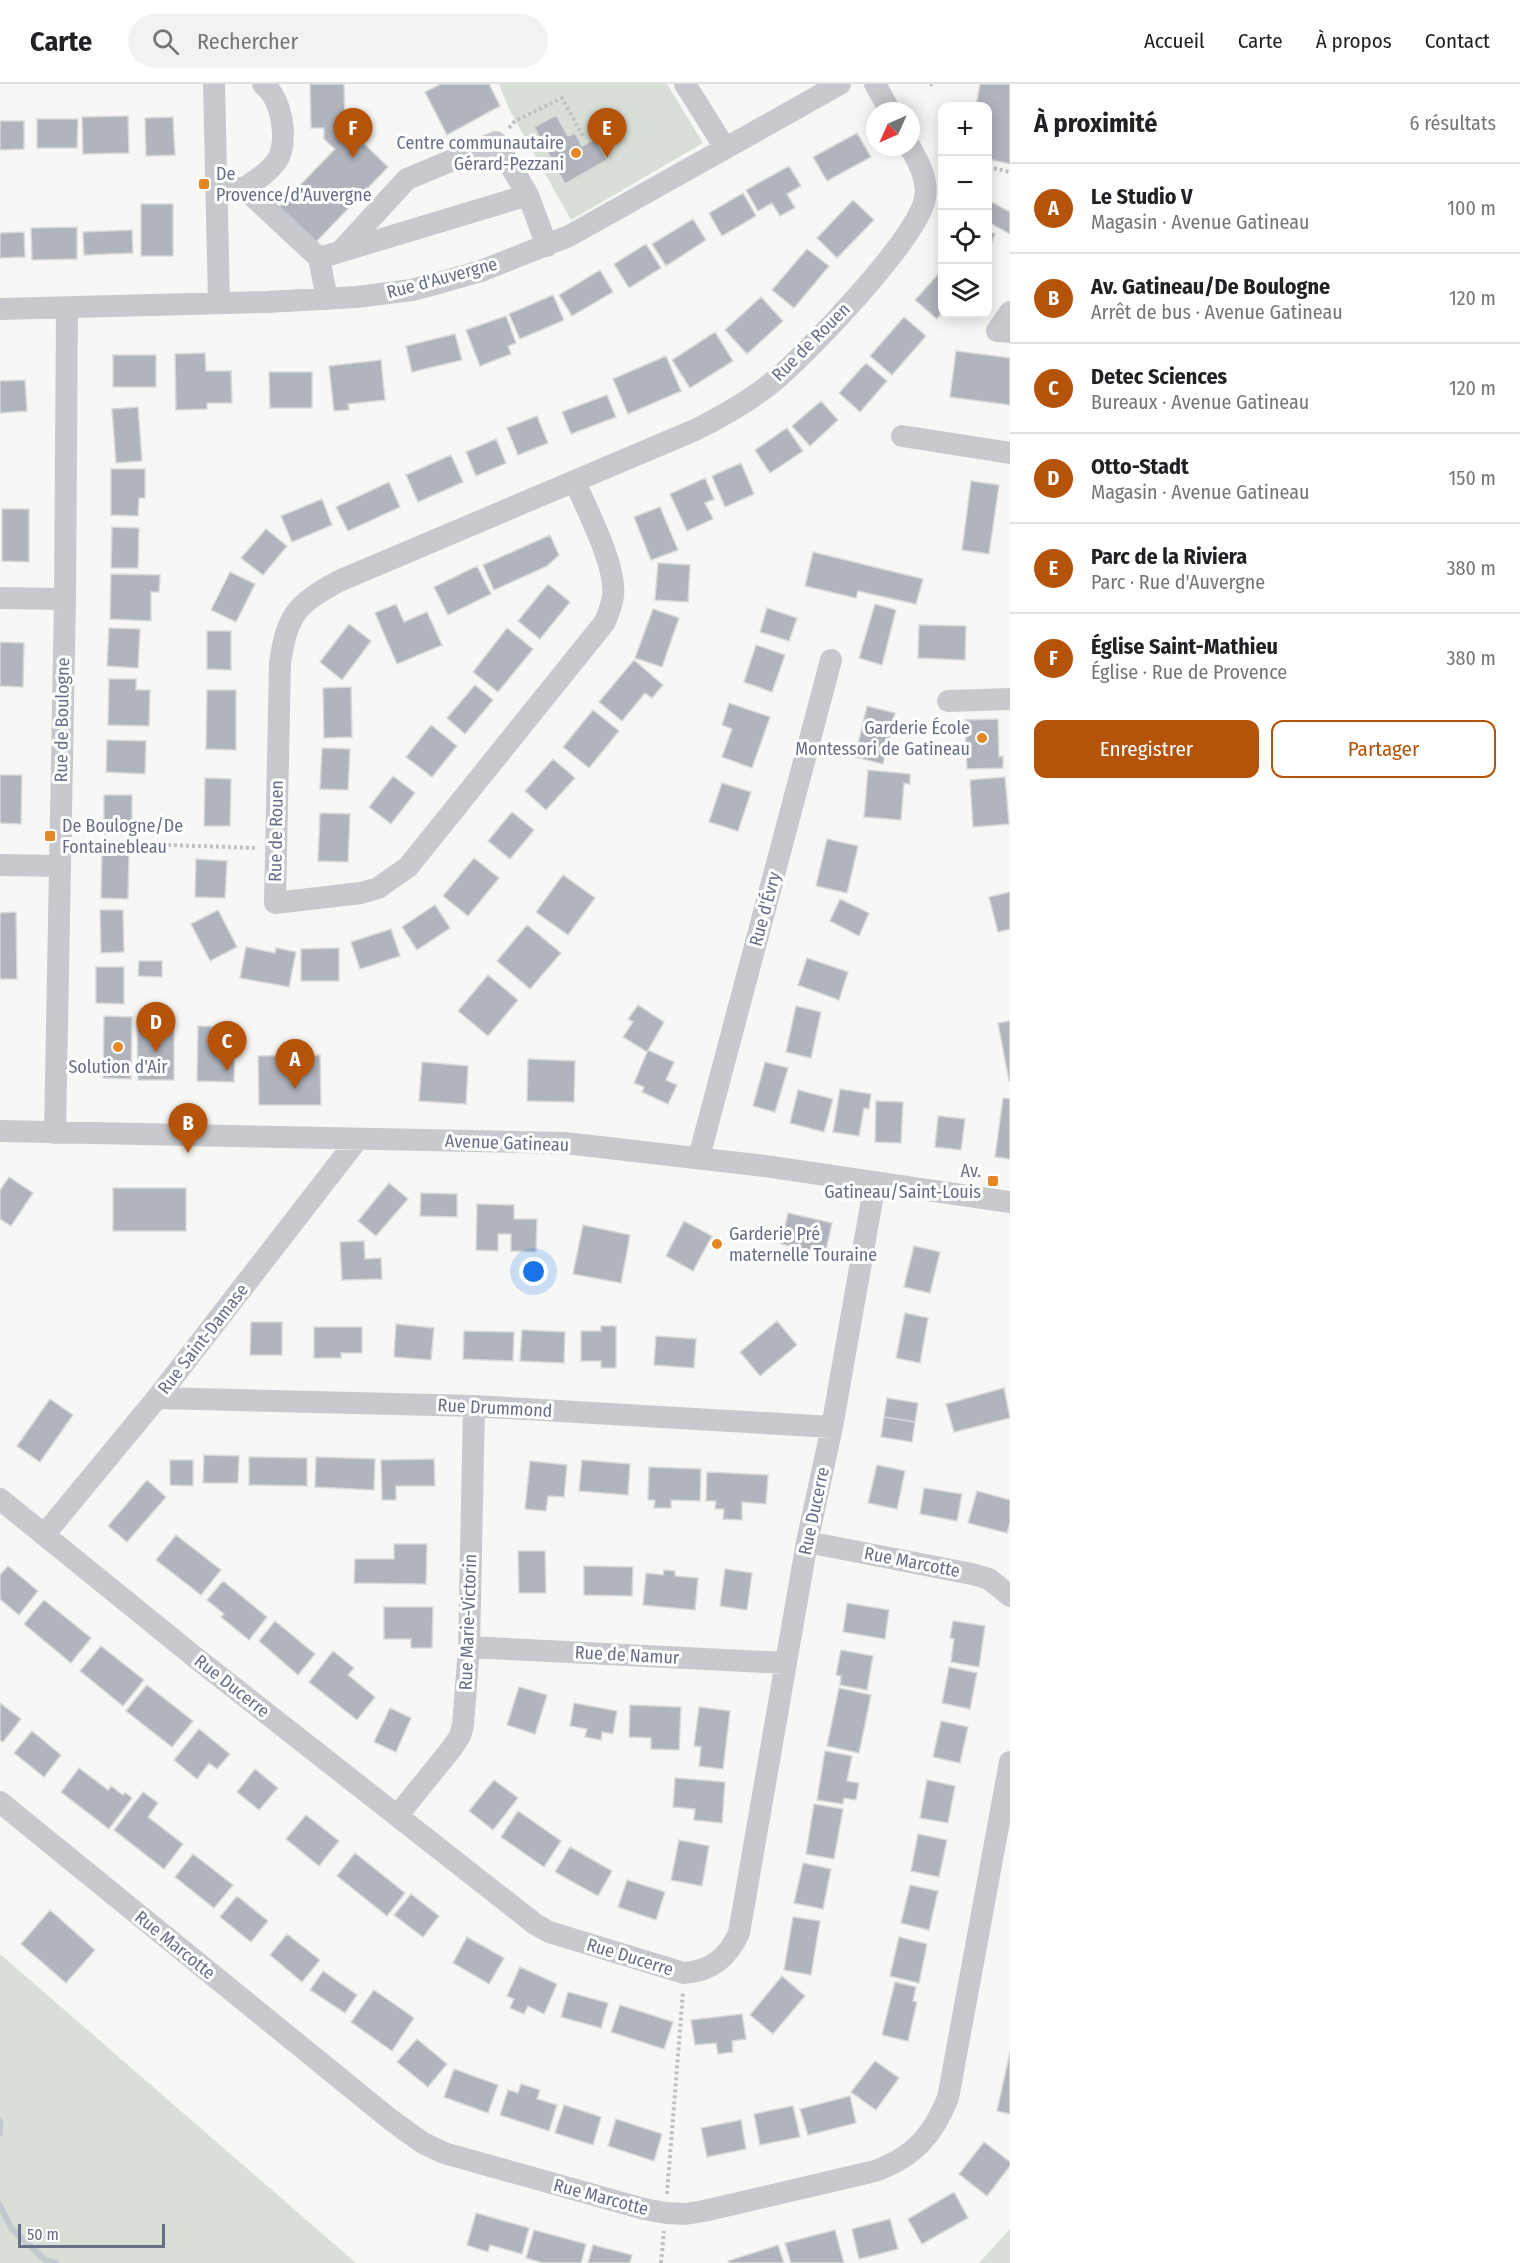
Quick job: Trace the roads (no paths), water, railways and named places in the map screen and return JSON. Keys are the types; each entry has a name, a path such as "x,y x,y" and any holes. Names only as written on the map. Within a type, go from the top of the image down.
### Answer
{"street":[{"path":"214,84 219,303"},
{"path":"218,189 244,188 264,175 278,159 283,137 280,116 273,95 263,84"},
{"path":"685,84 725,148"},
{"name":"Rue d'Auvergne","path":"0,309 327,299 412,290 481,271 569,236 840,84"},
{"path":"875,84 885,102"},
{"path":"327,299 329,255 407,179 496,142 528,195 547,246"},
{"name":"Rue de Rouen","path":"575,482 609,564 613,582 614,594 605,622 408,867 394,878 369,891 275,903 280,663 282,644 296,610 306,600 339,581 575,482 717,419 761,391 792,365 899,247 921,213 925,199 926,183 915,156"},
{"path":"244,188 329,255"},
{"path":"329,255 528,195"},
{"name":"Rue de Boulogne","path":"55,1133 65,599 67,308"},
{"path":"1010,312 997,331 1010,332"},
{"path":"902,436 1010,453"},
{"path":"0,598 65,599"},
{"name":"Rue d'Évry","path":"699,1157 831,660"},
{"path":"948,701 1010,699"},
{"path":"0,865 59,866"},
{"name":"Avenue Gatineau","path":"0,1131 565,1143 699,1157 1010,1202"},
{"name":"Rue Saint-Damase","path":"44,1535 157,1398 357,1140"},
{"name":"Rue Ducerre","path":"0,1499 196,1658 535,1924 549,1932 684,1973 698,1972 711,1967 725,1957 739,1933 785,1663 807,1542 832,1426 875,1183"},
{"name":"Rue Drummond","path":"157,1398 474,1406 832,1426"},
{"name":"Rue Marie-Victorin","path":"397,1816 460,1736 465,1708 469,1647 474,1406"},
{"name":"Rue Marcotte","path":"807,1542 972,1574 989,1579 1010,1596"},
{"name":"Rue de Namur","path":"469,1647 785,1663"},
{"name":"Rue Marcotte","path":"0,1802 391,2120 423,2143 444,2153 504,2171 644,2209 686,2214 875,2171 910,2154 939,2120 948,2097 1010,1762"}],"waterway":[{"path":"0,2121 0,2133"},
{"path":"0,2205 11,2228 45,2260 56,2263"}],"place":[{"name":"Centre communautaire Gérard-Pezzani","path":"576,153"},
{"name":"Église Saint-Mathieu","path":"353,158"},
{"name":"Parc de la Riviera","path":"607,158"},
{"name":"De Provence/d'Auvergne","path":"204,184"},
{"name":"Garderie École Montessori de Gatineau","path":"982,738"},
{"name":"De Boulogne/De Fontainebleau","path":"50,836"},
{"name":"Solution d'Air","path":"118,1047"},
{"name":"Otto-Stadt","path":"156,1052"},
{"name":"Detec Sciences","path":"227,1071"},
{"name":"Le Studio V","path":"295,1089"},
{"name":"Av. Gatineau/De Boulogne","path":"188,1153"},
{"name":"Av. Gatineau/Saint-Louis","path":"993,1181"},
{"name":"Garderie Pré maternelle Touraine","path":"717,1244"}]}
